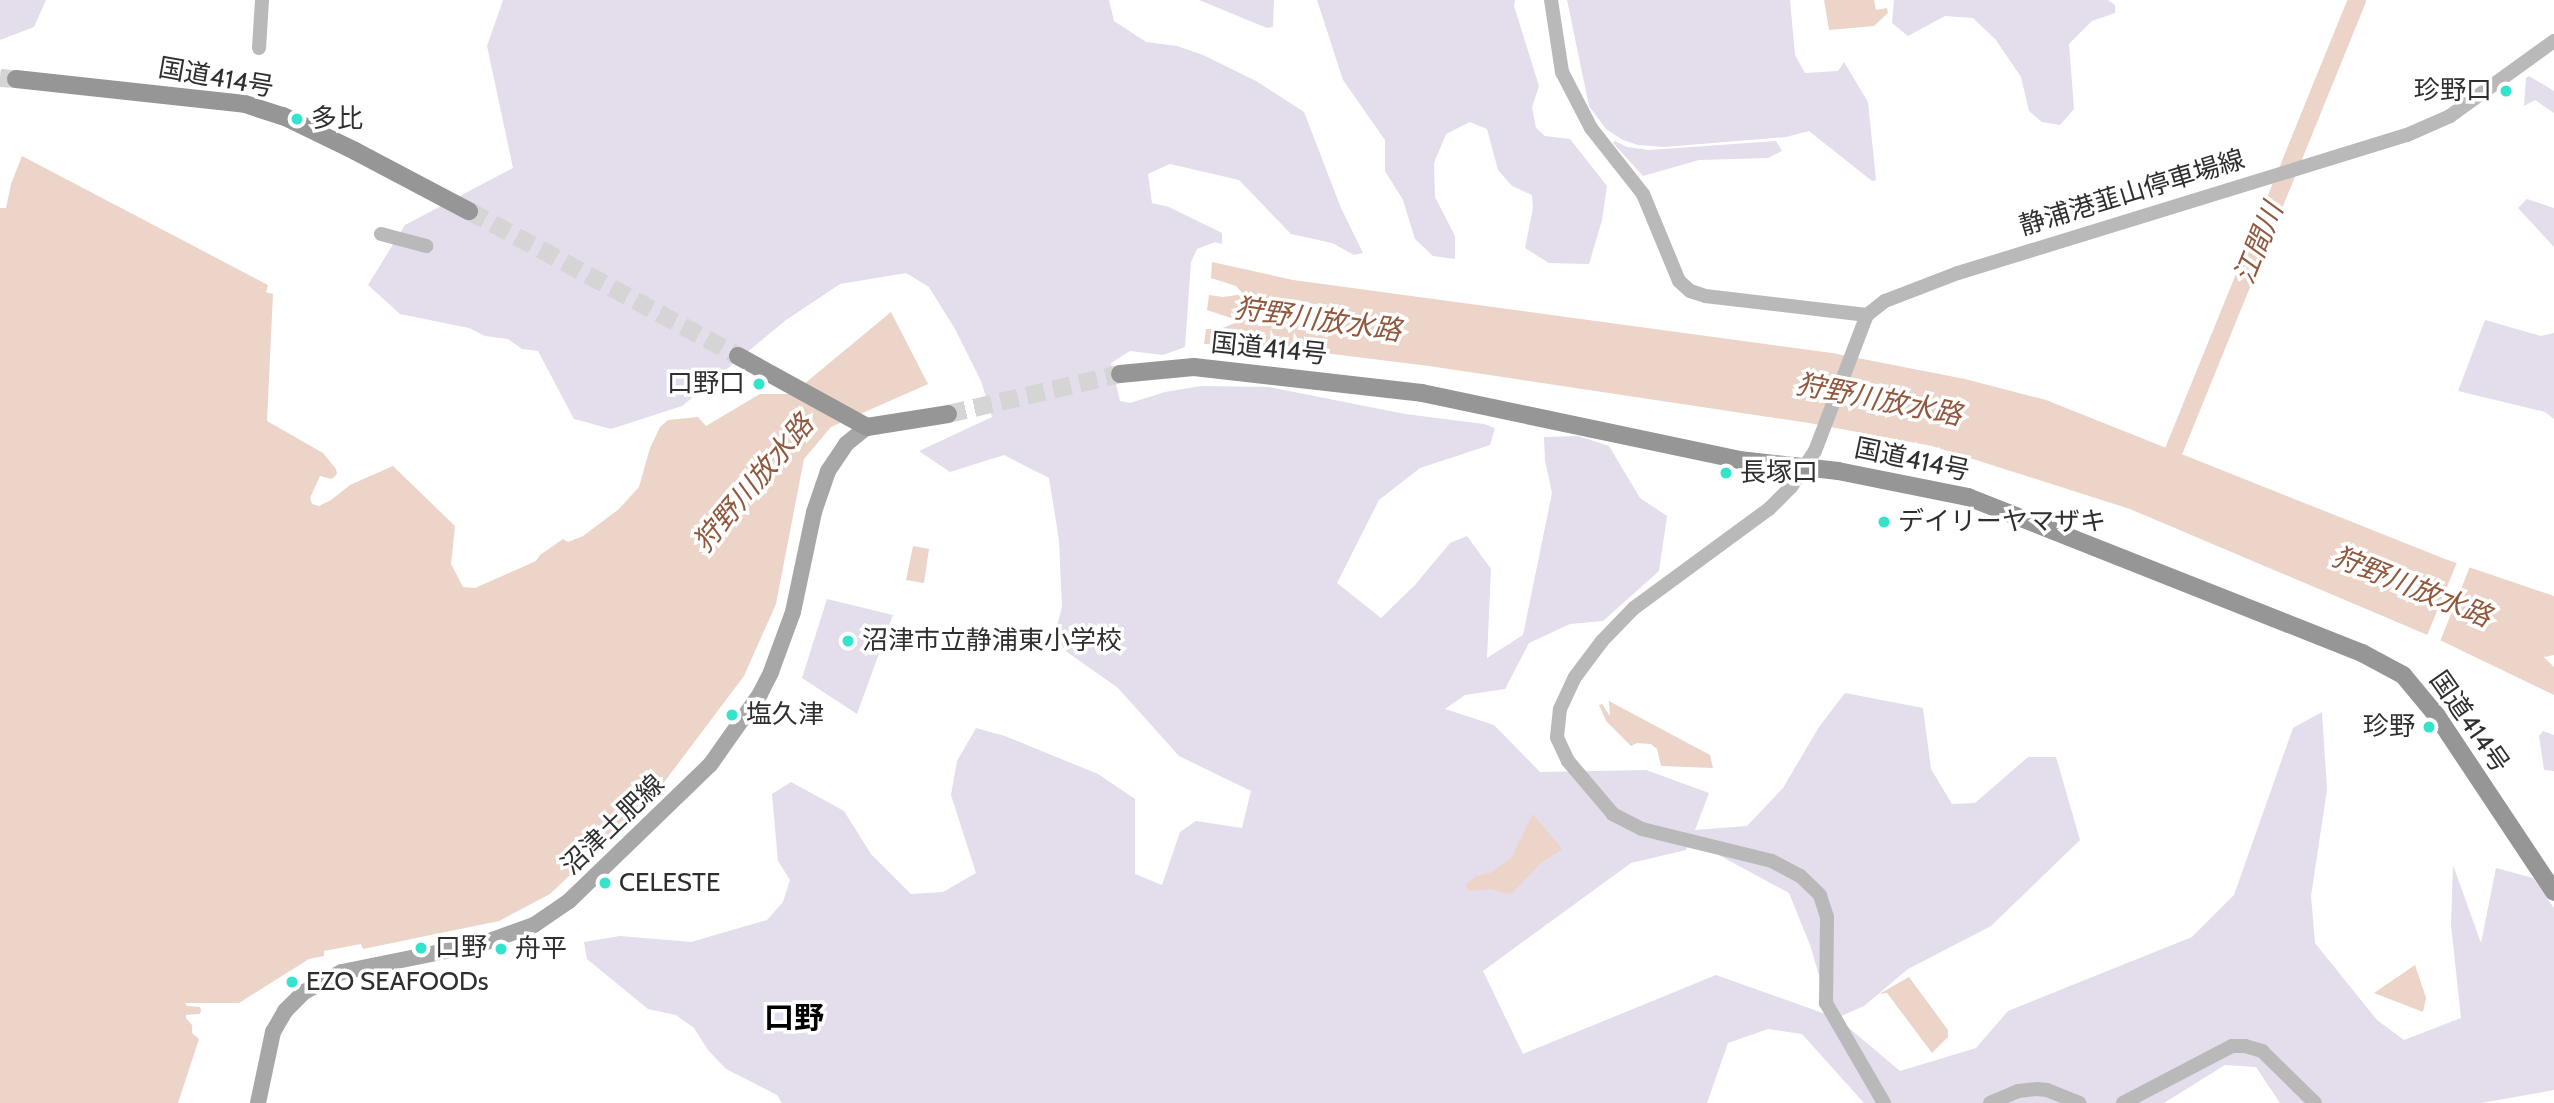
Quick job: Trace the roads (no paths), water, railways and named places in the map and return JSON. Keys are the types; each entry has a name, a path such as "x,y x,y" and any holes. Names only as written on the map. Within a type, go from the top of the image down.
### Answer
{"highway":[{"name":"国道414号","path":"16,79 245,104 283,116 470,211"},
{"path":"738,356 862,424 948,414"},
{"name":"国道414号","path":"1120,374 1194,367 1394,389 1458,399 1739,460 1810,459 1968,497 2385,663 2411,682 2429,703 2554,892"}],"main road":[{"name":"沼津土肥線","path":"258,1103 273,1032 285,1011 304,992 342,972 481,944 534,925 569,901 710,765 760,694 771,672 793,612 814,512 828,471 862,424"}],"street":[{"path":"259,48 262,0"},
{"path":"1551,0 1562,72 1566,82 1591,128 1643,194 1679,281 1690,291 1705,296 1867,315 1810,459 1769,509 1634,608 1602,641 1566,693 1560,709 1557,737 1568,761 1622,820 1642,829 1772,861 1811,884 1820,895 1827,917 1826,1003 1884,1103"},
{"name":"静浦港韮山停車場線","path":"1867,315 1901,293 1958,273 2406,135 2450,116 2554,41"},
{"path":"381,234 426,246"},
{"path":"2123,1103 2232,1046 2262,1051 2315,1103"},
{"path":"1990,1103 2018,1091 2037,1089 2047,1090 2080,1103"}],"water":[{"path":"1824,0 1874,0 1876,10 1887,8 1888,13 1874,26 1829,30"},
{"name":"狩野川放水路","path":"22,156 268,285 266,292 273,294 267,421 323,453 336,469 337,474 332,479 320,476 310,498 312,504 319,506 350,485 393,466 455,526 451,564 463,587 475,588 536,561 540,555 563,539 568,542 583,536 619,509 639,487 650,448 660,427 668,420 698,417 706,426 760,394 792,394 891,312 928,384 831,427 804,459 776,604 744,676 659,789 638,811 550,894 499,921 363,949 361,944 324,951 324,956 309,959 239,1003 185,1003 187,1006 200,1007 200,1014 186,1015 192,1025 192,1033 199,1039 178,1103 0,1103 0,208 6,208 11,184"},
{"name":"狩野川放水路","path":"1212,262 1293,280 1832,353 1965,379 2046,400 2445,559 2554,596 2554,655 2544,657 2554,667 2554,695 2444,642 2130,509 1932,446 1809,423 1429,366 1269,346 1204,344 1206,329 1220,329 1240,321 1207,310 1209,295 1223,297 1243,294 1236,286 1211,278"},
{"path":"913,546 929,549 924,583 906,580"},
{"path":"1609,701 1710,755 1713,768 1661,766 1657,749 1651,744 1637,743 1631,746 1606,721 1599,705 1602,704 1610,716"},
{"path":"1533,814 1562,849 1541,863 1513,892 1507,894 1491,889 1469,891 1465,886 1476,876 1490,873 1511,858"},
{"path":"2415,965 2426,998 2423,1012 2374,993"},
{"path":"1909,977 1948,1030 1948,1037 1932,1053 1887,993 1879,994"}],"waterway":[{"name":"江間川","path":"2166,470 2357,0"}],"tunnel":[{"path":"0,78 16,79"},
{"path":"469,211 738,356"},
{"path":"948,414 1120,374"}],"place":[{"name":"珍野口","path":"2506,91"},
{"name":"多比","path":"297,119"},
{"name":"口野口","path":"759,384"},
{"name":"長塚口","path":"1726,473"},
{"name":"デイリーヤマザキ","path":"1884,522"},
{"name":"沼津市立静浦東小学校","path":"848,641"},
{"name":"塩久津","path":"732,715"},
{"name":"珍野","path":"2429,727"},
{"name":"CELESTE","path":"605,883"},
{"name":"口野","path":"421,948"},
{"name":"舟平","path":"501,949"},
{"name":"EZO SEAFOODs","path":"292,982"}],"district":[{"name":"口野","path":"794,1018"}]}
